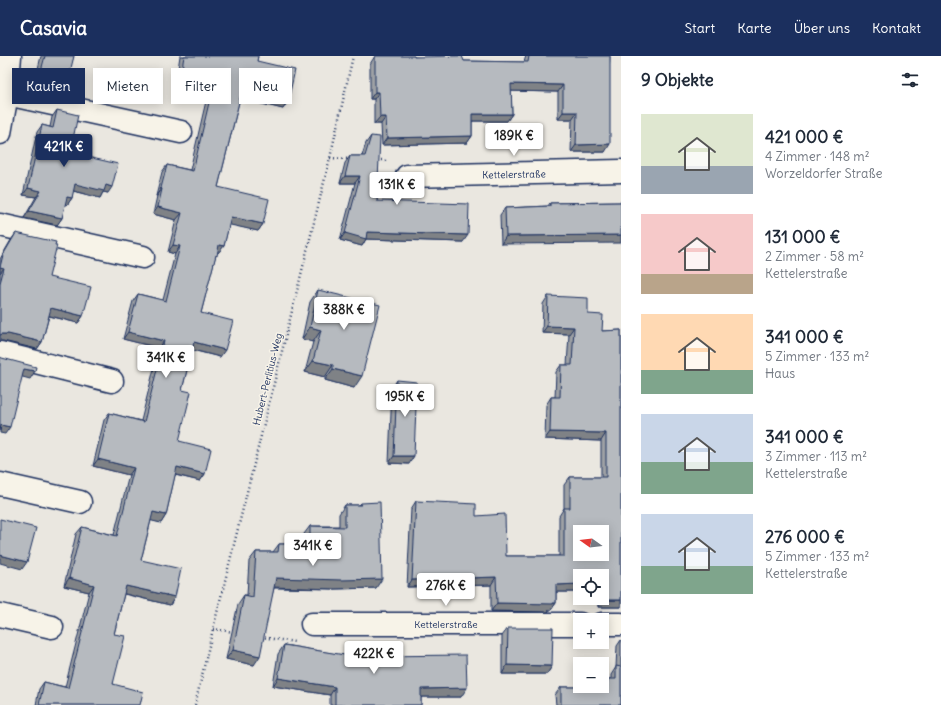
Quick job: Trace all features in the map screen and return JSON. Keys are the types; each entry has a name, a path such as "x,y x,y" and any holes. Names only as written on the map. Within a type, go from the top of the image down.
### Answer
{"street":[{"path":"0,133 7,94 10,56"},
{"path":"7,94 181,132"},
{"name":"Kettelerstraße","path":"407,176 621,171"},
{"path":"0,225 144,257"},
{"path":"0,353 112,381"},
{"path":"0,484 80,502"},
{"path":"0,616 52,627"},
{"name":"Kettelerstraße","path":"312,624 573,624"},
{"path":"609,624 621,624"}],"path":[{"name":"Hubert-Perlitius-Weg","path":"195,705 330,158 353,56"},
{"path":"330,158 354,159"},
{"path":"377,160 384,160 407,176"},
{"path":"259,636 298,642 312,624"},
{"path":"213,629 236,633"}],"building":[{"path":"45,56 74,56 71,68 42,68"},
{"path":"184,56 258,56 257,61 287,68 239,68 239,102 218,187 269,199 263,224 231,217 224,246 219,245 201,313 233,321 225,350 194,342 182,390 191,392 179,441 211,449 205,474 177,467 166,515 153,512 141,560 181,569 175,597 126,586 114,634 125,636 113,684 143,692 140,705 39,705 44,682 68,688 94,585 69,578 82,527 117,536 134,468 98,459 109,413 144,422 164,341 128,332 138,294 166,301 180,246 173,245 182,213 158,207 167,165 193,171 209,104 231,104 231,68 182,68"},
{"path":"375,56 462,56 464,61 528,62 529,56 610,56 610,144 576,145 577,112 563,112 563,85 511,84 512,114 472,114 472,136 387,138 386,117 380,117 379,92 375,92"},
{"path":"292,69 295,70 292,83"},
{"path":"57,110 78,115 70,153 118,164 112,187 106,185 104,191 75,184 72,198 67,197 62,218 29,211 41,191 28,188 42,125 53,128"},
{"path":"371,136 380,137 377,201 469,204 468,235 367,232 366,239 345,233 360,176 345,176 350,156 365,156"},
{"path":"621,202 621,235 506,236 505,208 550,206 550,203"},
{"path":"16,233 56,242 55,245 57,245 49,277 91,287 83,316 51,308 42,342 8,334 0,335 0,283 4,268 0,267 3,255"},
{"path":"318,290 380,305 362,376 333,369 333,365 313,361 321,330 310,327"},
{"path":"548,296 588,298 588,314 603,315 602,331 621,330 621,600 609,600 609,569 573,569 573,584 556,585 556,603 553,604 497,603 496,577 412,580 416,501 476,504 476,516 505,514 506,556 564,556 564,508 570,508 570,477 606,477 606,433 550,432 551,397 560,397 561,365 572,365 574,327 547,326"},
{"path":"0,357 36,367 35,371 24,369 10,427 1,425 0,431"},
{"path":"397,380 417,382 414,456 394,456"},
{"path":"380,502 382,579 341,580 276,578 260,656 233,650 244,595 253,597 256,552 278,552 279,544 310,544 310,526 345,527 345,505 361,505 361,503"},
{"path":"0,519 36,528 27,562 0,555"},
{"path":"508,628 553,628 552,666 507,665"},
{"path":"284,645 375,660 375,656 466,655 467,688 421,689 421,705 335,705 335,687 278,678"},
{"path":"616,666 621,667 621,705 561,705 561,687 573,687 573,693 609,693 609,679 616,679"}]}
